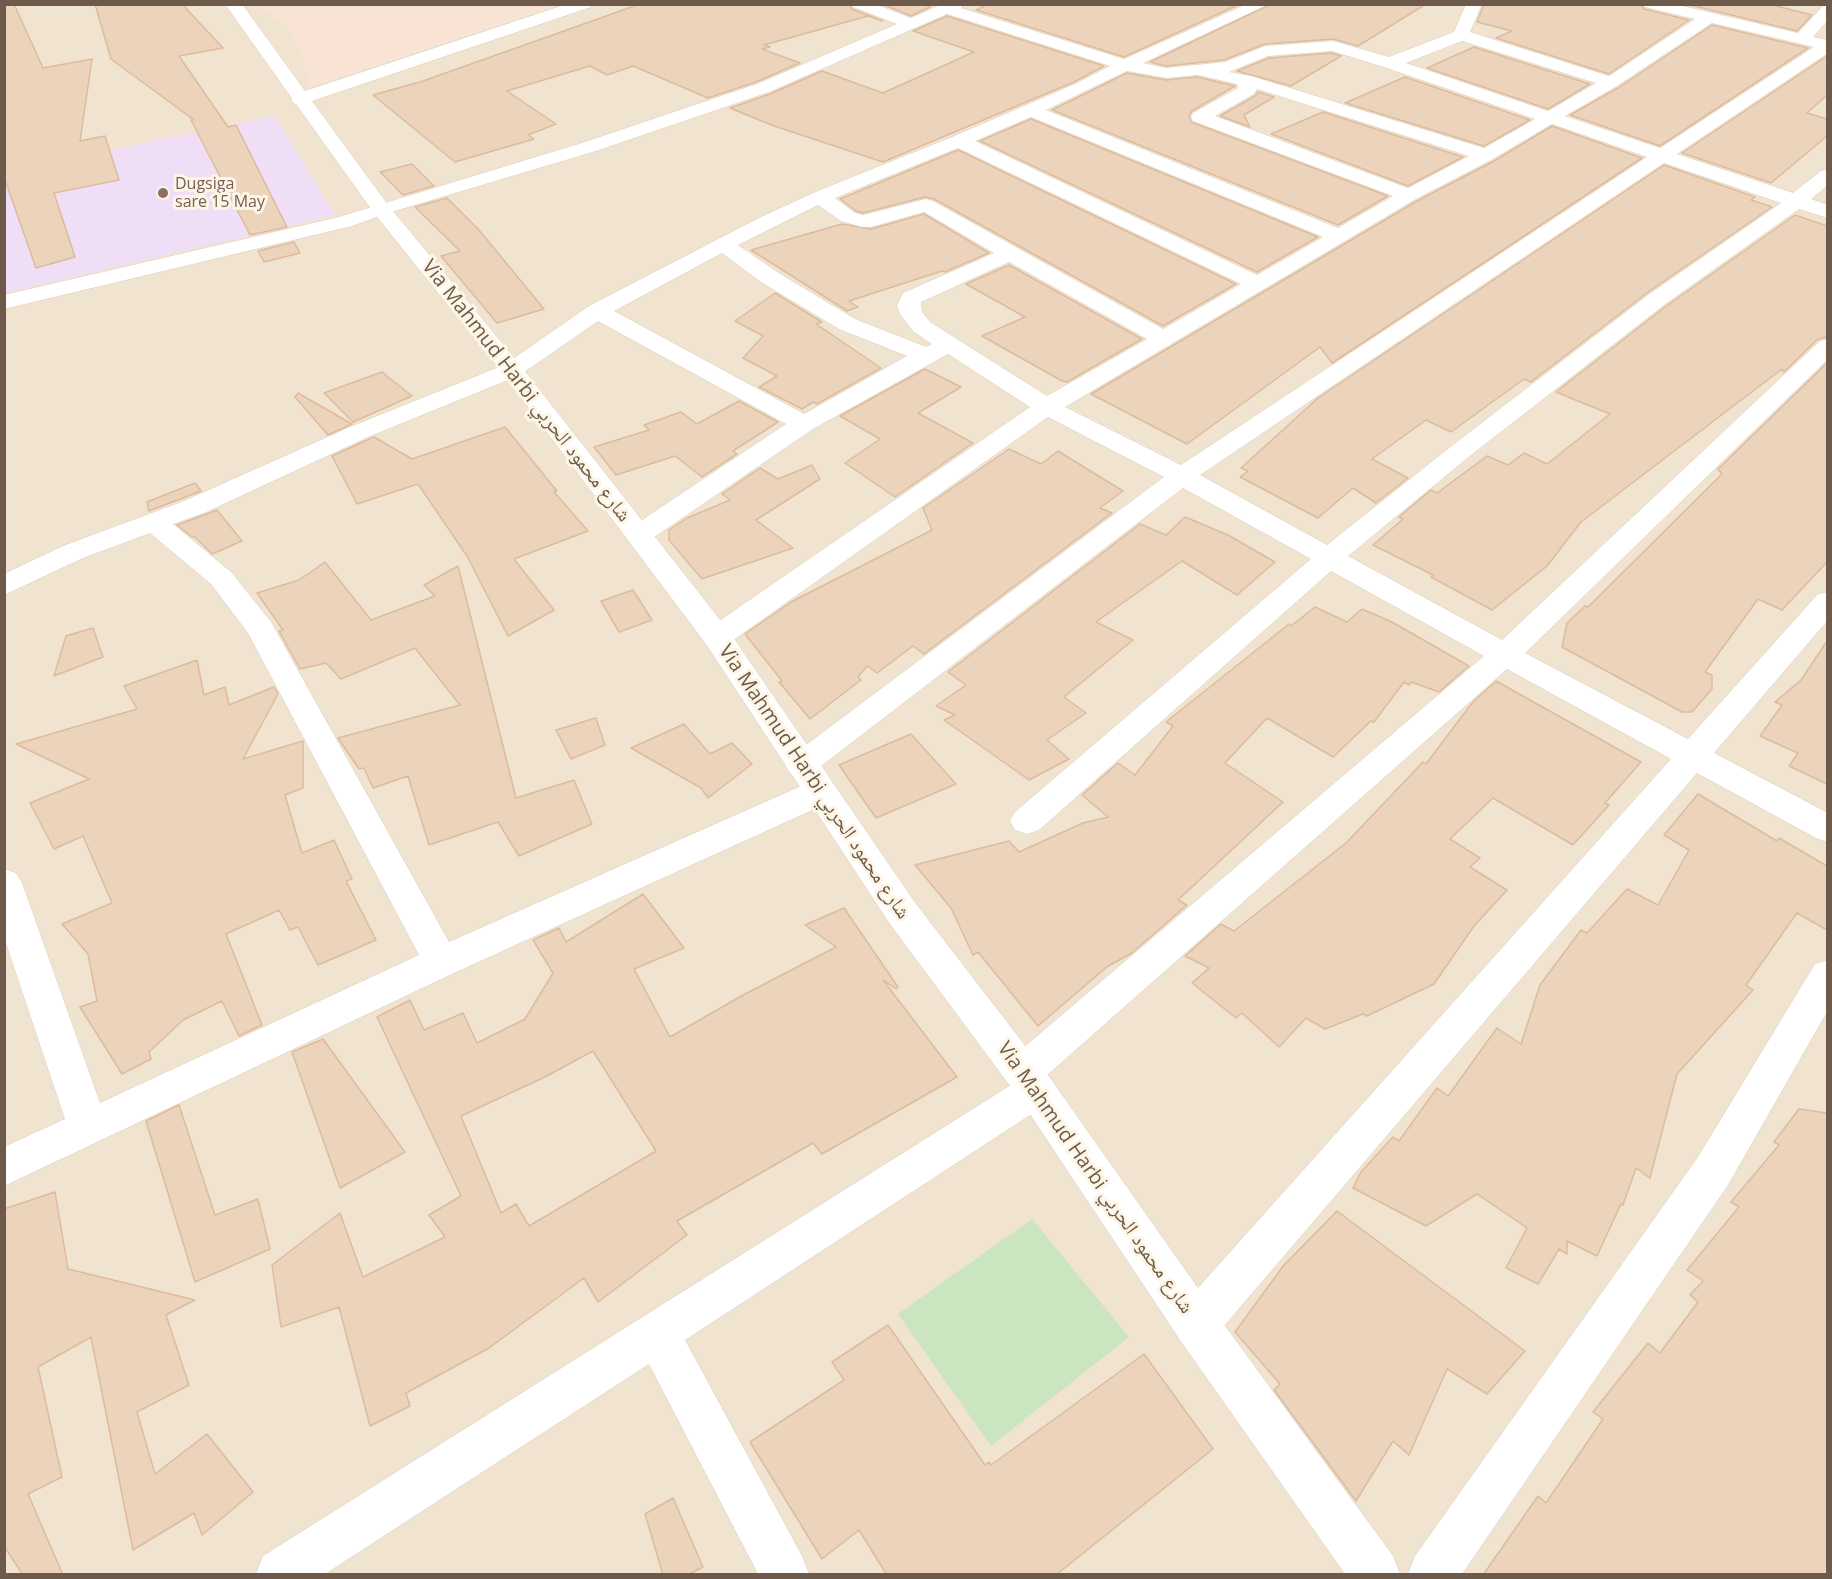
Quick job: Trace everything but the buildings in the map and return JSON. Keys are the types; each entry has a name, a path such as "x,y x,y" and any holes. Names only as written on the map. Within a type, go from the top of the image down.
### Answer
{"street":[{"name":"Via Mahmud Harbi شارع محمود الحربي","path":"232,4 381,209 512,370 640,534 717,638 903,914 1030,1081 1196,1324 1375,1575"},
{"path":"299,99 585,4"},
{"path":"859,4 912,24"},
{"path":"4,586 73,552 194,507 359,432 512,370 597,311 657,278 820,197 1031,110 1261,4"},
{"path":"1461,35 1474,4"},
{"path":"1651,4 1827,45"},
{"path":"4,302 345,222 381,209 589,147 763,88 951,6 1125,65 1166,73 1228,67 1265,51 1333,46 1390,63 1827,212"},
{"path":"1802,39 1827,10"},
{"path":"717,638 1047,408 1409,195 1486,154 1611,82 1708,18"},
{"path":"1390,63 1461,35 1611,82"},
{"path":"4,1167 441,962 811,778 1182,476 1665,156 1827,45"},
{"path":"1192,70 1245,80 1486,154"},
{"path":"1245,80 1248,90 1200,117 1409,195"},
{"path":"1031,110 1340,236"},
{"path":"959,141 1259,284"},
{"path":"1026,821 1330,557 1462,450 1656,300 1795,202 1827,175"},
{"path":"820,197 848,218 862,221 871,221 926,205 1164,339"},
{"path":"724,244 770,277 847,324 938,350 1182,476 1505,655 1827,829"},
{"path":"938,350 911,314 908,305 911,298 1010,254"},
{"path":"597,311 804,424"},
{"path":"281,1575 657,1333 1030,1081 1505,655 1827,346"},
{"path":"640,534 804,424 938,350"},
{"path":"153,522 220,578 261,628 441,962"},
{"path":"1196,1324 1827,601"},
{"path":"4,883 88,1127"},
{"path":"1433,1575 1713,1171 1827,975"},
{"path":"657,1333 784,1575"}],"shaded area":[{"path":"5,5 258,5 289,27 304,61 311,86 560,5 1827,5 1827,1574 5,1574"},
{"path":"258,5 560,5 310,86 304,61 289,27"},
{"name":"Dugsiga sare 15 May","path":"275,116 335,215 5,293 4,172"}],"green space":[{"path":"1032,1219 1129,1337 991,1446 898,1314"}],"place":[{"name":"Dugsiga sare 15 May","path":"163,193"}]}
